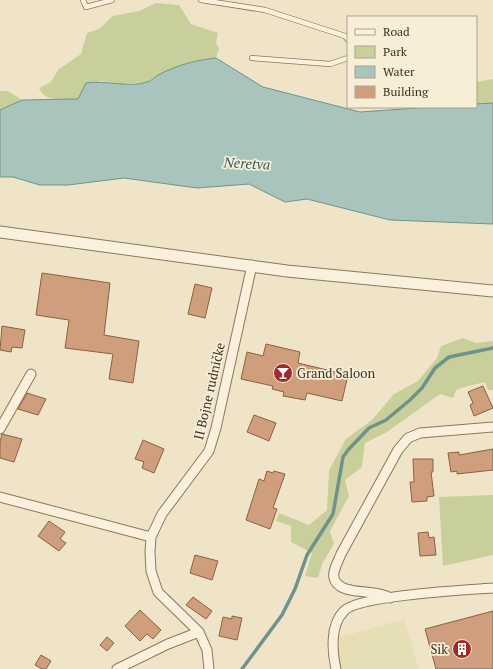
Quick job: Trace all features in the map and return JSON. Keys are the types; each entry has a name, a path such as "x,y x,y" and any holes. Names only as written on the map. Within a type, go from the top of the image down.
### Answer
{"street":[{"path":"0,232 252,265 287,271 493,291"},
{"name":"II Bojne rudničke","path":"209,669 208,650 200,632 158,592 151,571 151,537 162,514 209,452 216,428 252,265"},
{"path":"0,429 31,374"},
{"path":"390,598 381,593 349,590 344,588 339,585 334,578 334,572 341,554 398,450 408,438 420,433 493,427"},
{"path":"0,497 151,537"},
{"path":"336,669 332,652 337,622 344,610 360,602 444,591 493,588"},
{"path":"117,669 168,644 200,632"}],"lane":[{"path":"83,0 86,6 112,0"},
{"path":"201,0 266,10 345,36 347,39"},
{"path":"252,58 330,64 347,58"}],"shaded area":[{"path":"404,619 419,669 336,669 334,639"}],"green space":[{"path":"156,3 179,5 191,24 218,33 216,43 219,48 216,58 194,61 160,74 147,82 121,84 100,81 79,99 56,99 42,93 39,88 51,82 58,70 81,54 87,33 99,29 113,16 139,11"},
{"path":"493,79 493,103 477,104 477,82"},
{"path":"0,91 8,91 22,100 0,110"},
{"path":"463,338 476,343 493,341 493,390 488,390 485,382 457,389 453,398 440,394 387,432 365,443 362,467 345,480 349,496 330,531 334,544 322,564 318,578 305,576 312,553 291,542 291,526 276,521 279,513 309,525 327,510 329,470 346,439 372,420 394,394 418,381 437,358 441,346"},
{"path":"493,495 493,555 443,566 439,497"}],"water":[{"name":"Neretva","path":"216,58 263,87 360,112 417,108 477,108 477,104 493,103 493,224 390,220 307,199 285,202 249,184 197,188 124,178 68,185 40,185 13,177 0,177 0,110 22,100 78,99 86,83 101,82 140,84 149,81 167,71 201,60"}],"building":[{"path":"42,273 110,283 104,335 139,341 133,383 109,379 113,354 65,348 69,320 36,315"},
{"path":"195,284 212,288 205,318 188,314"},
{"path":"2,326 25,330 22,348 12,347 11,352 0,350"},
{"path":"266,344 300,352 298,363 348,375 342,401 307,393 305,400 283,396 284,392 272,389 273,386 241,379 247,352 263,356"},
{"path":"483,386 493,408 474,416 470,405 473,403 468,392"},
{"path":"27,393 46,399 38,415 18,409"},
{"path":"254,415 276,423 269,441 247,432"},
{"path":"2,434 22,439 14,462 0,458 0,442"},
{"path":"143,440 164,449 154,473 142,468 144,462 135,459"},
{"path":"493,449 493,470 457,474 457,471 451,472 448,453 459,452 459,455"},
{"path":"413,459 433,459 433,472 431,472 434,496 427,497 427,501 412,502 410,482 414,482"},
{"path":"267,471 285,474 273,508 277,509 270,529 246,520 259,479 264,481"},
{"path":"49,521 65,532 60,539 66,543 59,551 38,536"},
{"path":"428,532 429,538 434,537 436,555 420,556 418,533"},
{"path":"195,555 218,561 212,580 190,573"},
{"path":"193,597 212,611 206,619 186,605"},
{"path":"140,610 161,630 153,639 147,634 140,641 125,626"},
{"name":"Sik","path":"493,611 493,669 436,669 425,629"},
{"path":"232,616 242,618 237,640 219,636 223,617 232,619"},
{"path":"107,637 114,643 107,651 100,645"},
{"path":"41,655 51,661 46,669 42,669 35,665"}],"waterway":[{"path":"242,669 282,615 295,589 307,555 333,514 343,457 348,450 369,428 386,420 410,400 422,388 435,368 449,357 493,348"}],"place":[{"name":"Grand Saloon","path":"283,373"},
{"name":"Sik","path":"462,649"}]}
